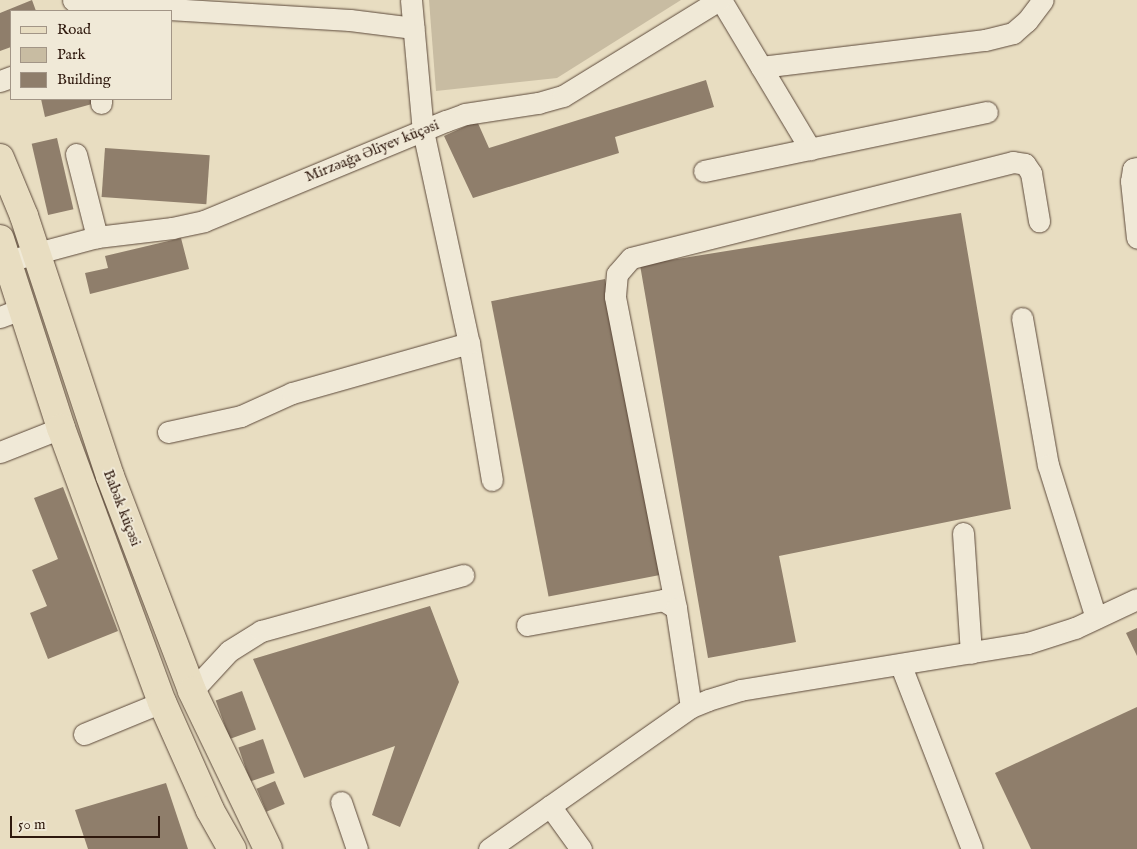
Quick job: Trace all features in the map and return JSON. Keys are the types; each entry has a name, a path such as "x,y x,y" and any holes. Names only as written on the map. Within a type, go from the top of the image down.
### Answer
{"main road":[{"name":"Babək küçəsi","path":"0,158 37,254 110,476 192,691 268,849"},
{"name":"Babək küçəsi","path":"3,255 11,313 61,428 162,702 210,810 232,849"}],"street":[{"path":"73,0 103,8 275,7 350,20 413,28"},
{"path":"411,0 423,131 468,343 492,480"},
{"path":"720,0 810,149"},
{"name":"Mirzəağa Əliyev küçəsi","path":"3,255 37,254 98,237 172,228 204,221 465,114 538,103 564,96 720,0"},
{"path":"761,67 985,40 1013,33 1027,21 1044,0"},
{"path":"704,171 987,112"},
{"path":"76,154 98,237"},
{"path":"691,707 676,608 615,296 617,274 631,258 1013,162 1024,164 1031,173 1039,221"},
{"path":"1137,168 1133,169 1131,181 1137,238"},
{"path":"1022,318 1048,465 1096,618"},
{"path":"168,432 241,416 292,393 468,343"},
{"path":"0,452 61,428"},
{"path":"963,533 970,653"},
{"path":"192,691 228,651 261,631 464,575"},
{"path":"489,849 691,707 740,690 901,666 1028,643 1075,628 1137,599"},
{"path":"527,624 663,600 676,608"},
{"path":"901,666 972,849"},
{"path":"84,734 162,702"},
{"path":"341,802 357,849"},
{"path":"550,806 581,849"}],"green space":[{"path":"429,0 681,0 557,78 436,91"}],"building":[{"path":"32,0 36,10 10,10 10,47 0,51 0,13"},
{"path":"706,80 714,107 615,137 619,153 473,198 444,136 477,121 489,148"},
{"path":"41,100 91,100 92,104 45,117"},
{"path":"57,138 73,209 48,215 32,144"},
{"path":"105,148 210,155 206,204 102,197"},
{"path":"961,213 1011,509 779,556 796,642 708,658 640,265"},
{"path":"181,238 189,269 90,294 85,273 108,268 105,256"},
{"path":"605,279 662,574 549,597 491,301"},
{"path":"63,487 118,631 48,659 30,613 47,606 32,570 58,559 34,498"},
{"path":"430,606 459,682 400,827 372,815 395,746 304,778 253,659"},
{"path":"1137,628 1137,656 1126,633"},
{"path":"242,691 256,730 230,739 216,701"},
{"path":"1137,707 1137,849 1031,849 995,773"},
{"path":"263,739 275,773 250,782 238,747"},
{"path":"275,781 285,804 266,812 257,789"},
{"path":"166,783 188,849 88,849 75,810"}]}
